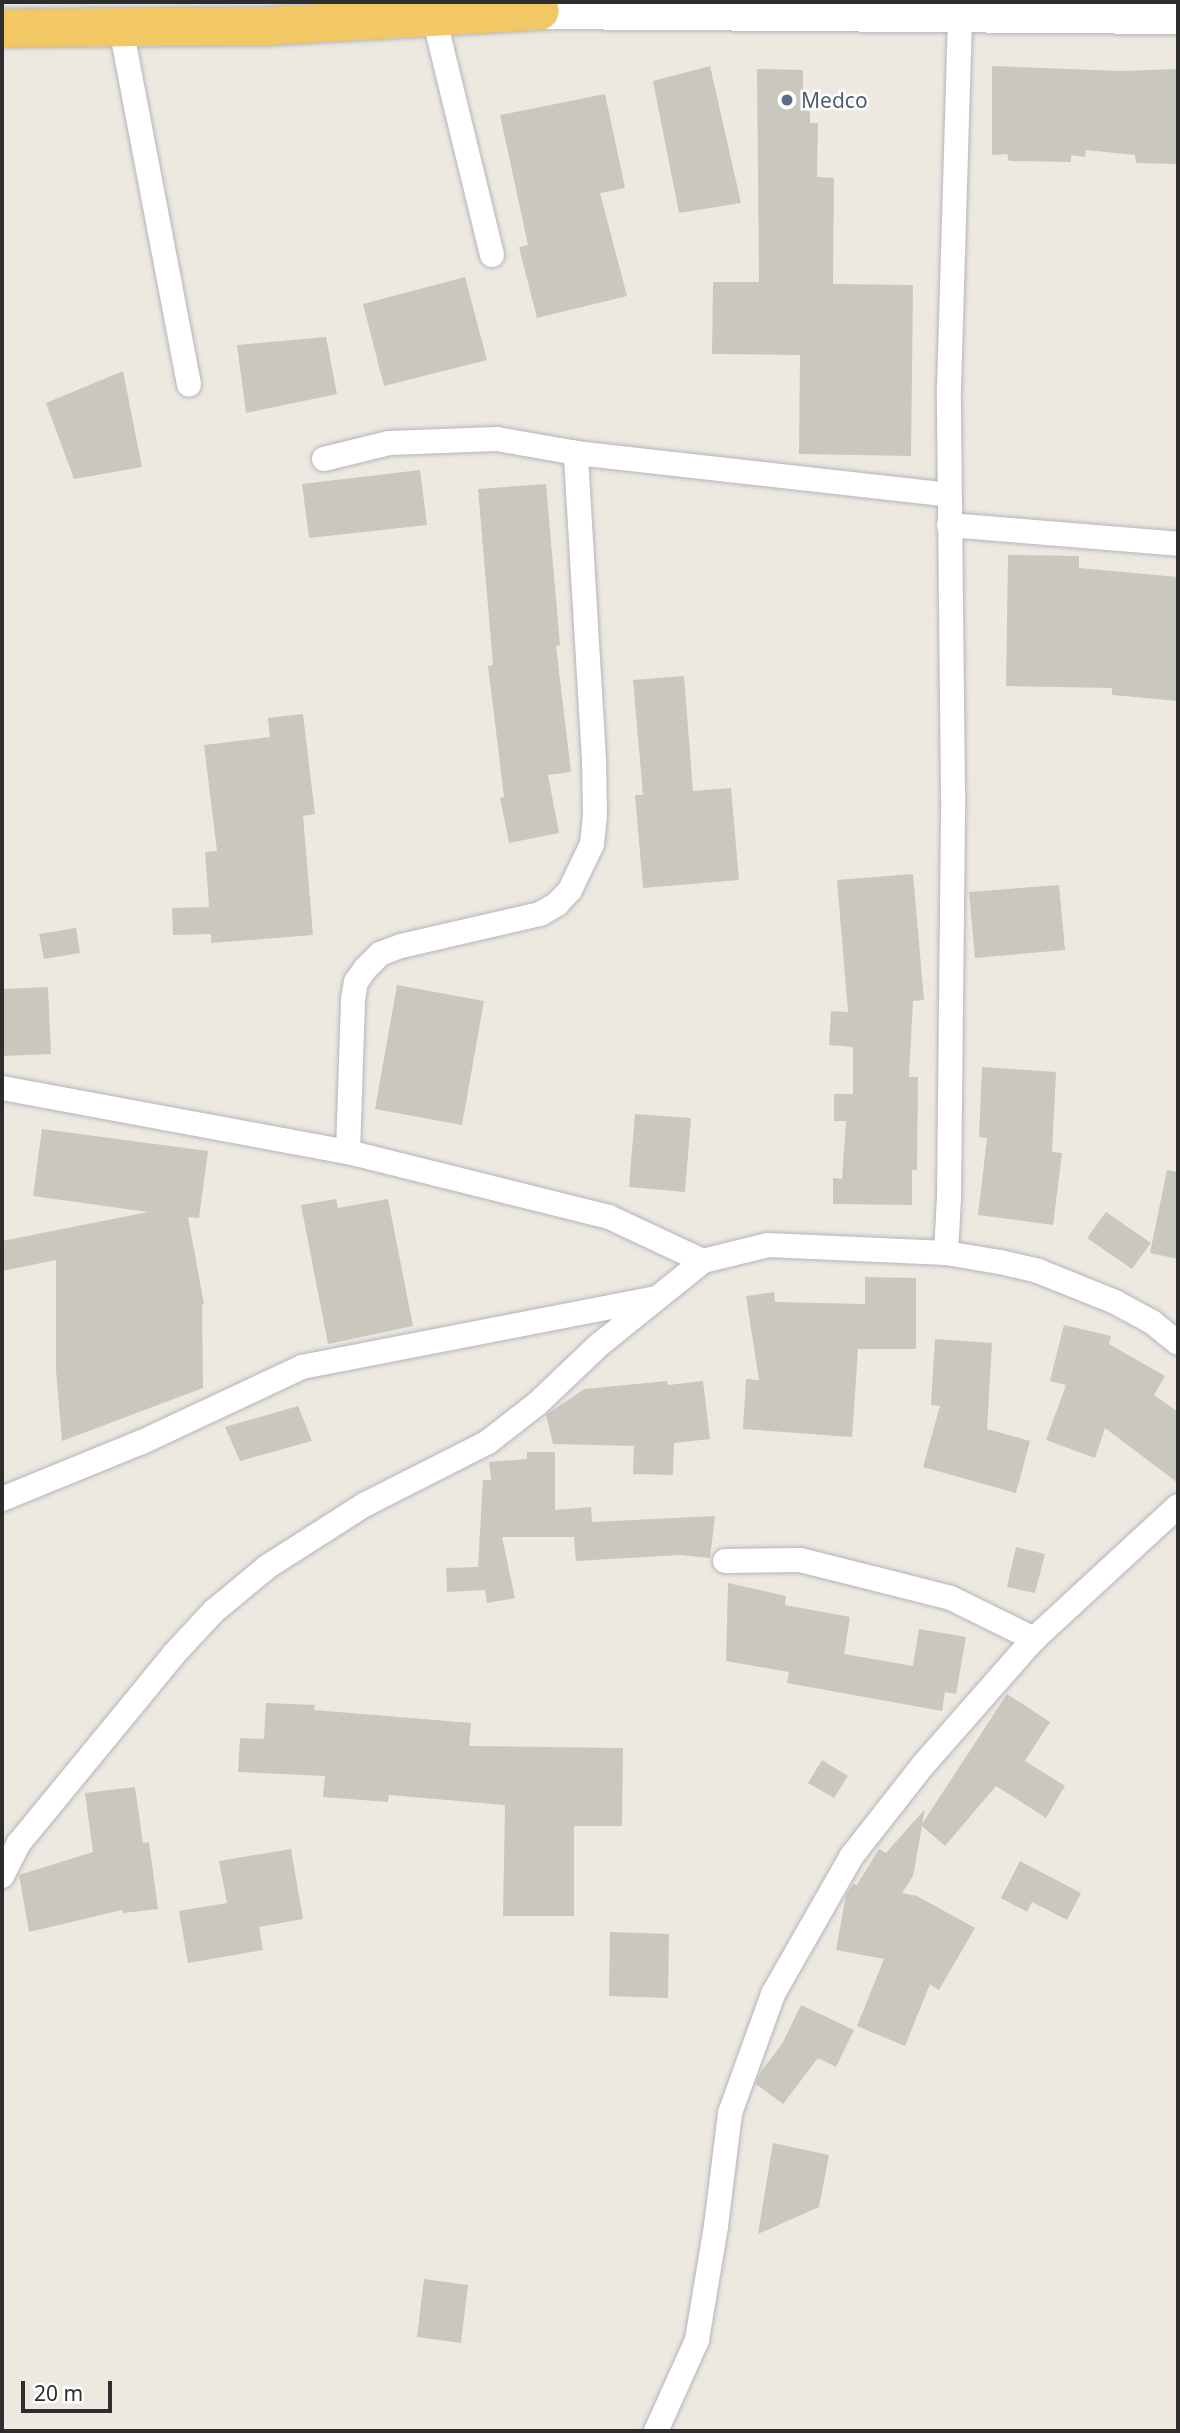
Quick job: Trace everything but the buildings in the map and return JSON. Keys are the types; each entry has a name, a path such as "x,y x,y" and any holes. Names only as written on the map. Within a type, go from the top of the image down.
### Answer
{"highway":[{"path":"495,2 541,11"},
{"path":"2,28 269,26 541,11"}],"main road":[{"path":"541,11 960,14 1052,8 1178,16"}],"street":[{"path":"946,1253 949,1197 953,794 949,388 960,14"},
{"path":"434,17 492,255"},
{"path":"121,28 189,385"},
{"path":"324,458 389,443 439,439 497,439 576,453 949,495"},
{"path":"348,1152 353,999 356,982 365,969 380,954 401,946 540,914 557,904 570,890 592,844 595,816 594,760 576,453"},
{"path":"950,525 1178,544"},
{"path":"2,1088 348,1152 609,1217 703,1261"},
{"path":"2,1876 19,1843 174,1654 214,1611 267,1567 365,1504 488,1442 538,1403 599,1345 703,1261 768,1245 946,1253 1038,1271 1115,1302 1152,1322 1178,1343"},
{"path":"2,1499 142,1442 302,1367 491,1333 657,1298"},
{"path":"656,2431 697,2340 716,2226 730,2113 753,2043 773,1994 851,1857 924,1764 1034,1639 1178,1506"},
{"path":"725,1561 800,1560 876,1579 951,1598 1034,1639"}],"place":[{"name":"Medco","path":"787,100"}]}
